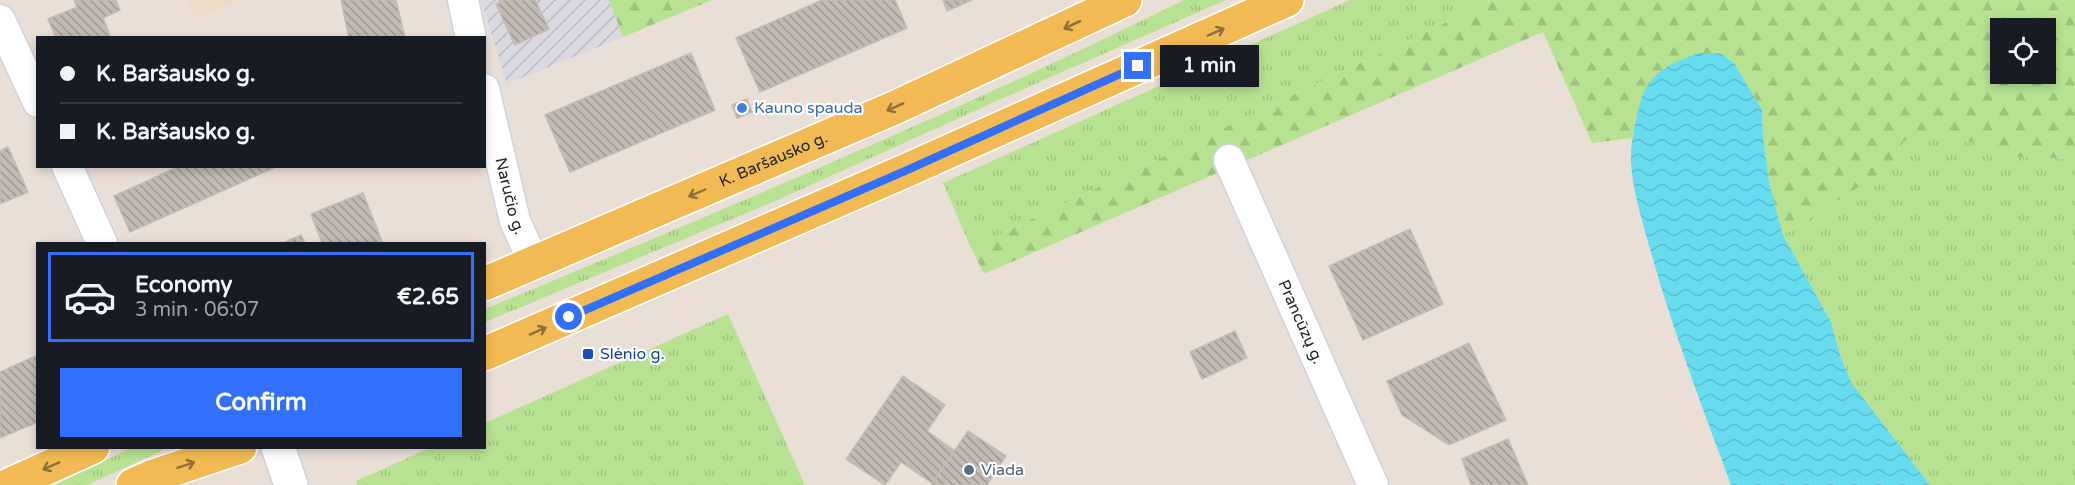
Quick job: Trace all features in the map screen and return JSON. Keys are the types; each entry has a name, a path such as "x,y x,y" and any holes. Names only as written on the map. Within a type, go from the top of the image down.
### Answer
{"main road":[{"name":"K. Baršausko g.","path":"486,283 894,108 1125,0"},
{"path":"486,353 905,171 1287,0"},
{"path":"9,485 89,449"},
{"path":"133,485 234,449"}],"street":[{"path":"463,0 471,36"},
{"path":"0,20 36,98"},
{"name":"Naručio g.","path":"486,98 515,221 534,263"},
{"name":"Prancūzų g.","path":"1229,160 1373,485"},
{"path":"68,168 102,242"},
{"path":"279,449 291,485"}],"shaded area":[{"path":"187,0 238,0 196,18"},
{"path":"481,0 609,0 623,37 507,84"}],"green space":[{"path":"609,0 712,0 623,37"},
{"path":"1184,0 1226,0 773,202 486,322 486,309 925,122"},
{"path":"1350,0 1493,0 971,248 943,183"},
{"path":"1493,0 2075,0 2075,159 2020,157 1968,141 1926,135 1904,141 1890,169 1783,235 1769,182 1762,110 1734,63 1720,53 1636,116 1632,138 1592,143 1543,32 984,274 971,248"},
{"path":"1926,135 1968,141 2020,157 2075,159 2075,485 1930,485 1851,382 1840,355 1831,322 1783,235 1890,169 1904,141"},
{"path":"728,314 805,485 357,485 356,481 428,449 486,449 486,423"},
{"path":"129,449 162,449 87,485 55,485"}],"water":[{"path":"1699,53 1720,53 1734,63 1762,110 1769,182 1783,235 1831,322 1840,355 1851,382 1930,485 1731,485 1670,314 1639,210 1631,163 1632,144 1641,99 1649,83 1665,68"}],"building":[{"path":"74,0 116,0 120,10 103,18 110,36 55,36 48,19 77,7"},
{"path":"341,0 396,0 405,36 349,36"},
{"path":"499,0 535,0 549,29 515,45 496,4 500,3"},
{"path":"822,0 895,0 907,28 760,92 736,38"},
{"path":"943,0 972,0 947,11"},
{"path":"691,53 715,110 570,172 545,115"},
{"name":"Kauno spauda","path":"747,99 752,112 737,118 732,105"},
{"path":"8,147 28,192 0,204 0,151"},
{"path":"176,168 274,168 130,232 114,196"},
{"path":"363,193 382,241 322,242 311,214"},
{"path":"1410,229 1443,304 1363,340 1329,266"},
{"path":"301,235 304,242 285,242"},
{"path":"1235,331 1247,358 1202,379 1190,352"},
{"path":"1469,343 1506,420 1449,445 1402,415 1387,381"},
{"path":"36,356 36,423 0,438 0,372"},
{"path":"903,376 945,405 927,431 955,451 932,483 901,462 885,485 846,459"},
{"name":"Viada","path":"968,431 1006,456 987,485 931,485"},
{"path":"1508,439 1528,485 1471,485 1462,459"}],"place":[{"name":"Kauno spauda","path":"742,108"},
{"name":"Slėnio g.","path":"588,354"},
{"name":"Viada","path":"969,470"}],"route":[{"path":"569,317 905,171 1138,66"}]}
